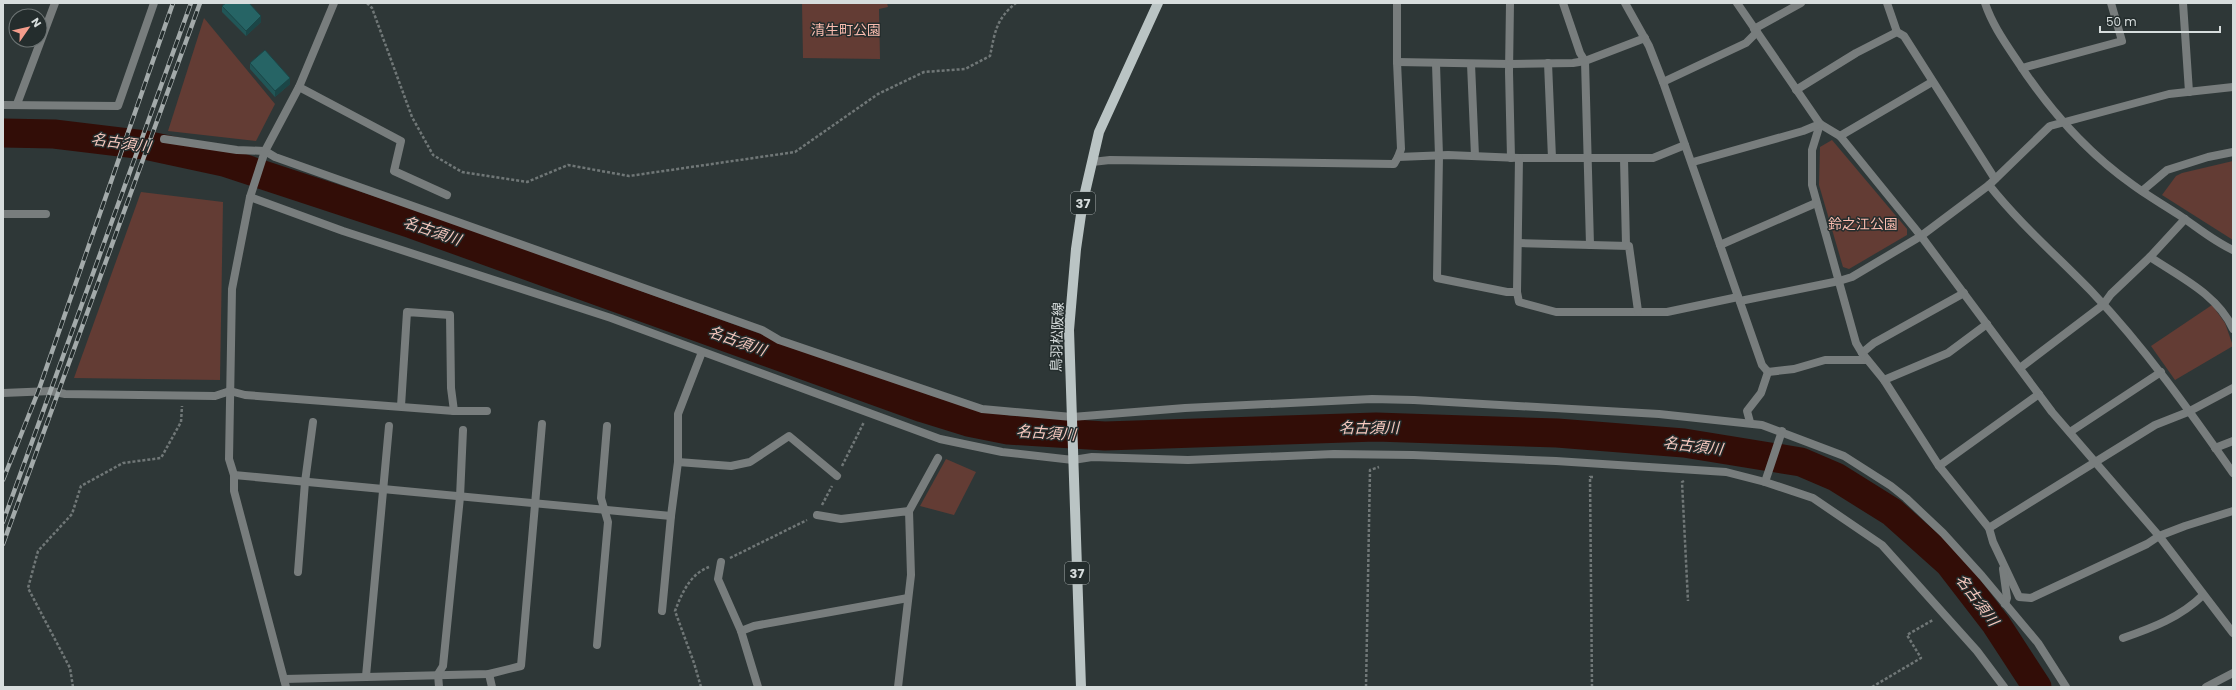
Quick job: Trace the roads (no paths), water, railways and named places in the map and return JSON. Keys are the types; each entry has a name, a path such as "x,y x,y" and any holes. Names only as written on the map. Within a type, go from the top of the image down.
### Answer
{"main road":[{"name":"鳥羽松阪線","path":"1080,687 1069,330 1077,242 1099,132 1158,3"}],"street":[{"path":"17,104 55,3"},
{"path":"3,104 118,106 154,3"},
{"path":"334,3 299,87 265,151 250,197 232,289 229,459 234,475 234,491 285,683 366,676 489,674 521,666 542,424"},
{"path":"1092,162 1110,160 1394,164 1401,149 1397,62 1397,3"},
{"path":"1510,3 1510,64 1518,243 1517,292 1519,302 1556,312 1667,312 1839,281 1852,277 1921,236 1992,182 2050,126 2169,94 2233,87"},
{"path":"1563,3 1580,54 1585,61 1590,245"},
{"path":"1625,3 1645,38 1663,82 1693,162 1762,365 1768,372"},
{"path":"1737,3 1820,124 1840,136 1921,236 2039,394 2159,536 2233,633"},
{"path":"1663,82 1746,43 1755,31 1801,3"},
{"path":"1887,3 1897,32 1904,36 2012,214 2103,305 2161,372 2188,412 2233,473"},
{"path":"1985,3 1992,21 2022,68 2049,106 2064,122 2109,165 2142,191 2185,219 2216,242 2233,250"},
{"path":"2022,68 2122,41 2111,3"},
{"path":"2183,3 2189,92"},
{"path":"1796,90 1856,54 1897,32"},
{"path":"1397,62 1436,64 1510,64 1585,61 1645,38"},
{"path":"1548,63 1552,158"},
{"path":"1436,64 1439,156 1437,278 1508,292 1517,292"},
{"path":"1471,64 1475,156"},
{"path":"1840,136 1932,82"},
{"path":"299,87 401,141 394,171 447,194"},
{"path":"1693,162 1820,124"},
{"path":"1820,124 1812,150 1812,185 1856,343 1884,380 1939,466 1989,528 2002,564 2018,596 2031,598 2147,544 2159,536 2233,511"},
{"path":"164,139 236,150 265,151 275,157 762,330 779,340 982,409 1072,417 1185,408 1372,399 1422,400 1643,413 1750,422 1782,431 1844,456 1890,486 1943,533 2038,643 2066,687"},
{"path":"1398,157 1475,156 1588,159 1653,158 1686,144"},
{"path":"2142,191 2167,170 2208,157 2233,152"},
{"path":"1624,158 1626,245"},
{"path":"250,197 343,231 611,318 940,439 1002,452 1073,460 1092,457 1188,460 1334,454 1413,455 1556,461 1726,472 1765,482 1813,498 1882,545 1977,651 2004,687"},
{"path":"1720,245 1816,203"},
{"path":"3,214 46,214"},
{"path":"2020,368 2103,305 2111,294 2150,257 2185,219"},
{"path":"1518,243 1630,246 1638,311"},
{"path":"2150,257 2211,298 2223,312 2233,329"},
{"path":"1768,372 1794,369 1825,360 1865,356 1874,343 1964,293"},
{"path":"401,406 407,312 450,315 451,388 454,411"},
{"path":"1884,380 1948,353 1987,324"},
{"path":"662,611 678,462 678,414 702,352"},
{"path":"1750,422 1747,411 1761,393 1768,372"},
{"path":"2070,432 2161,372"},
{"path":"1989,528 2155,425 2188,412 2233,388"},
{"path":"3,393 51,391 65,394 215,396 230,391 244,395 454,411 487,411"},
{"path":"1939,466 2039,394"},
{"path":"298,572 305,482 313,422"},
{"path":"366,676 389,426"},
{"path":"597,645 608,522 601,498 607,426"},
{"path":"439,687 438,674 444,666 460,496 463,430"},
{"path":"1765,482 1782,431"},
{"path":"678,462 731,466 750,462 789,436 837,476"},
{"path":"2216,448 2233,441"},
{"path":"898,687 911,575 909,511 938,458"},
{"path":"234,475 671,516"},
{"path":"817,515 841,519 909,511"},
{"path":"721,562 718,579 741,631 758,687"},
{"path":"2002,564 2007,598 2005,604"},
{"path":"2123,638 2146,630 2170,619 2193,604 2203,595"},
{"path":"741,631 754,626 908,598"},
{"path":"2206,687 2233,673"},
{"path":"489,674 492,687"}],"waterway":[{"name":"名古須川","path":"3,133 54,134 145,145 224,162 412,224 923,408 968,422 1008,430 1105,436 1376,427 1557,433 1684,443 1801,462 1836,477 1892,512 1949,563 1996,624 2037,687"}],"railway":[{"path":"3,480 38,392 173,3"},
{"path":"3,522 191,3"},
{"path":"3,544 200,3"}],"park label":[{"name":"清生町公園","path":"846,30"},
{"name":"鈴之江公園","path":"1863,224"}]}
